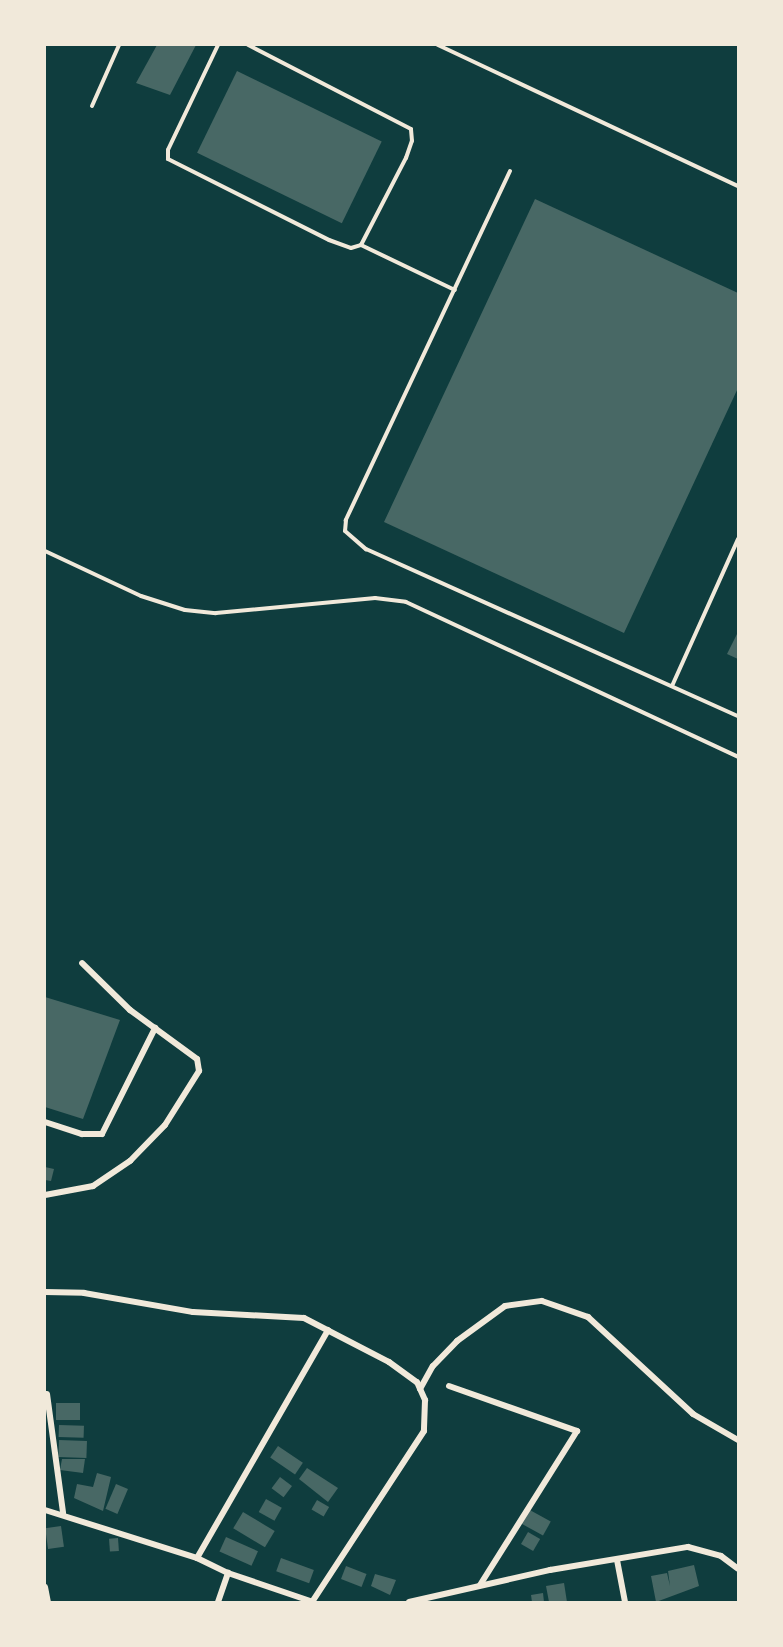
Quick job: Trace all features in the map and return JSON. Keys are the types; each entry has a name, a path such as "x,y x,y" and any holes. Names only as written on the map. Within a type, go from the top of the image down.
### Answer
{"street":[{"path":"45,1195 80,1190 104,1180 154,1140 197,1077 197,1059 155,1028 82,963"},
{"path":"45,1122 82,1134 102,1134 155,1028"},
{"path":"45,1292 84,1293 193,1312 304,1318 405,1372 420,1389 425,1400 423,1431 313,1602 228,1574 197,1558 45,1510"},
{"path":"420,1389 433,1366 457,1341 505,1306 542,1301 588,1317 693,1414 738,1440"},
{"path":"197,1558 328,1330"},
{"path":"450,1386 577,1431 480,1585"},
{"path":"47,1394 63,1514"},
{"path":"409,1602 480,1585 688,1546 721,1556 738,1569"},
{"path":"617,1560 625,1602"},
{"path":"218,1602 228,1574"},
{"path":"45,1587 48,1602"}],"lane":[{"path":"92,106 119,45"},
{"path":"219,45 168,150 168,159 329,240 351,248 361,245 455,290"},
{"path":"248,45 411,129 412,141 406,158 361,245"},
{"path":"438,45 738,186"},
{"path":"510,171 346,520 345,531 366,549 738,716"},
{"path":"672,686 738,539"},
{"path":"45,551 141,596 185,610 216,613 375,598 406,602 738,757"}],"building":[{"path":"157,45 196,45 170,95 136,83"},
{"path":"237,71 382,142 342,223 197,153"},
{"path":"535,199 738,293 738,388 624,633 384,522"},
{"path":"738,632 738,659 727,654"},
{"path":"45,997 120,1020 83,1119 45,1107"},
{"path":"45,1167 54,1169 51,1181 45,1180"},
{"path":"56,1403 80,1403 80,1420 56,1420"},
{"path":"59,1425 84,1426 84,1438 59,1437"},
{"path":"59,1440 87,1441 86,1458 58,1457"},
{"path":"278,1446 303,1463 295,1474 270,1458"},
{"path":"62,1459 85,1459 83,1473 60,1470"},
{"path":"307,1468 338,1488 328,1502 299,1479"},
{"path":"97,1473 111,1477 103,1511 74,1498 77,1484 93,1487"},
{"path":"280,1477 292,1486 284,1497 272,1488"},
{"path":"116,1484 128,1489 117,1514 105,1509"},
{"path":"266,1499 282,1508 274,1521 259,1512"},
{"path":"317,1500 329,1507 324,1517 312,1510"},
{"path":"528,1509 551,1522 543,1536 520,1523"},
{"path":"243,1512 275,1531 265,1547 233,1528"},
{"path":"61,1526 64,1547 48,1549 45,1528"},
{"path":"528,1532 540,1539 533,1551 521,1544"},
{"path":"226,1537 258,1551 251,1566 219,1552"},
{"path":"118,1538 119,1551 110,1552 109,1539"},
{"path":"281,1558 314,1570 309,1583 276,1571"},
{"path":"694,1565 699,1586 656,1602 651,1576 667,1573 670,1586 668,1571"},
{"path":"346,1566 367,1574 362,1587 341,1579"},
{"path":"375,1574 396,1580 390,1595 371,1586"},
{"path":"564,1583 567,1602 549,1602 546,1586"},
{"path":"543,1593 544,1602 532,1602 531,1595"}]}
